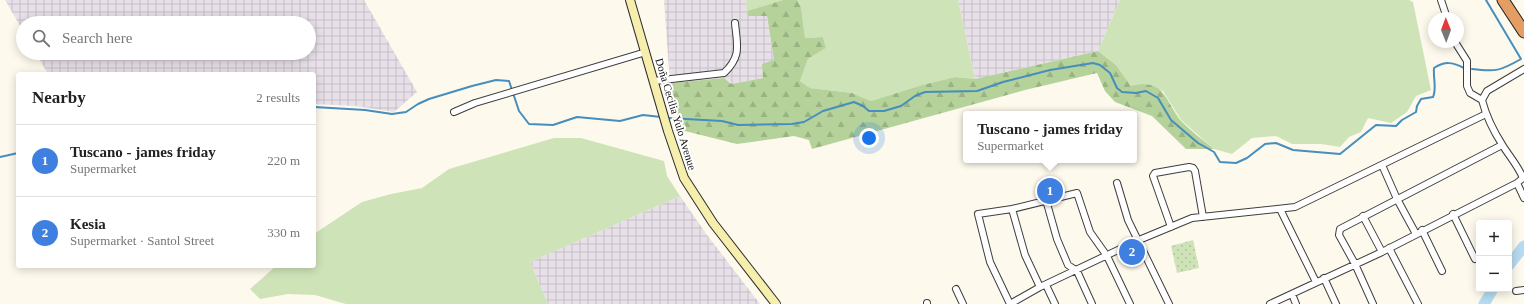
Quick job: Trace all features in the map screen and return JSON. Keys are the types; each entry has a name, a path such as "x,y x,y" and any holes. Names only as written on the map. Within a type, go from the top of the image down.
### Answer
{"highway":[{"path":"1503,0 1524,32"}],"main road":[{"name":"Doña Cecilia Yulo Avenue","path":"630,0 668,130 684,178 718,229 776,304"}],"street":[{"path":"1442,0 1445,12"},
{"path":"654,81 724,72 737,57 735,23"},
{"path":"1459,48 1468,61 1467,86 1470,94 1482,100"},
{"path":"454,112 475,104 646,52"},
{"path":"1270,304 1382,252 1453,214 1517,184 1523,178 1522,167 1502,145 1486,114 1482,100 1487,91 1524,68"},
{"path":"1130,304 1107,256 1090,232 1077,192 1012,209 978,214 990,262 1010,304 1043,286 1077,271 1107,256 1139,240 1192,218 1295,207 1486,114"},
{"path":"1373,304 1355,264 1338,232 1340,229 1502,145"},
{"path":"1382,165 1397,199 1416,234"},
{"path":"1171,227 1153,176 1155,173 1189,166 1193,168 1195,171 1203,217"},
{"path":"1117,183 1128,220 1169,304"},
{"path":"1517,184 1524,198"},
{"path":"1046,200 1056,239 1068,265 1077,271 1092,304"},
{"path":"1012,209 1025,256 1055,304"},
{"path":"1280,209 1316,282"},
{"path":"1453,214 1476,259"},
{"path":"1363,216 1382,252"},
{"path":"1422,230 1442,271"},
{"path":"1389,248 1418,304"},
{"path":"1324,278 1336,304"},
{"path":"956,289 963,304"},
{"path":"1516,291 1524,290"},
{"path":"1292,294 1296,304"}],"shaded area":[{"path":"5,0 364,0 417,92 394,112 355,106 316,104 316,72 47,72 40,60 316,60 316,16 16,16 16,19"},
{"path":"664,0 746,0 748,16 767,16 774,60 763,78 731,84 724,78 670,83"},
{"path":"958,0 1120,0 1098,51 975,79"},
{"path":"680,196 707,235 760,304 548,304 530,262"}],"green space":[{"path":"746,0 783,0 747,11"},
{"path":"783,0 797,0 801,7 805,38 823,37 826,48 808,59 800,81 810,88 852,93 871,101 922,85 955,77 975,79 1098,51 1116,65 1131,86 1142,84 1151,85 1158,88 1163,93 1181,121 1214,149 1186,149 1152,116 1115,102 1105,91 1097,73 1025,90 812,149 809,140 794,136 737,144 681,130 670,83 724,78 731,84 763,78 762,64 774,60 767,16 748,16 747,11"},
{"path":"797,0 958,0 975,79 955,77 922,85 871,101 852,93 810,88 800,81 808,59 826,48 823,37 805,38 801,7"},
{"path":"1120,0 1409,0 1413,2 1431,90 1416,96 1407,112 1391,123 1368,118 1361,132 1349,137 1340,147 1321,144 1292,144 1276,136 1252,138 1232,154 1214,149 1181,120 1163,91 1131,86 1116,65 1098,51"},
{"path":"554,138 581,138 664,161 667,176 680,196 530,262 548,304 346,304 315,295 288,294 260,299 250,289 274,268 316,268 316,233 362,202 391,194 422,188 449,169"},
{"path":"1193,240 1199,268 1177,273 1171,246"}],"waterway":[{"path":"1472,69 1498,70 1521,59 1486,0"},
{"path":"668,118 722,121 738,125 792,124 804,122 823,111 854,102 863,106 869,111 884,111 901,106 915,96 925,92 977,91 1003,82 1050,70 1093,63 1100,65 1110,73 1117,88 1122,92 1136,93 1146,91 1158,98 1171,120 1198,143 1214,152 1220,162 1236,163 1247,158 1265,144 1276,143 1293,150 1340,154 1376,125 1396,126 1402,120 1416,112 1417,106 1421,99 1433,97 1435,90 1434,68 1445,63 1456,64 1464,68"},
{"path":"316,107 365,110 392,114 406,112 429,99 496,80 509,81 519,111 529,124 553,125 577,117 620,121 643,115 661,117"},
{"path":"0,157 16,153"},
{"path":"1512,261 1524,246"},
{"path":"1484,304 1491,292"}],"place":[{"name":"Tuscano - james friday","path":"1050,191"},
{"name":"Kesia","path":"1132,252"}]}
